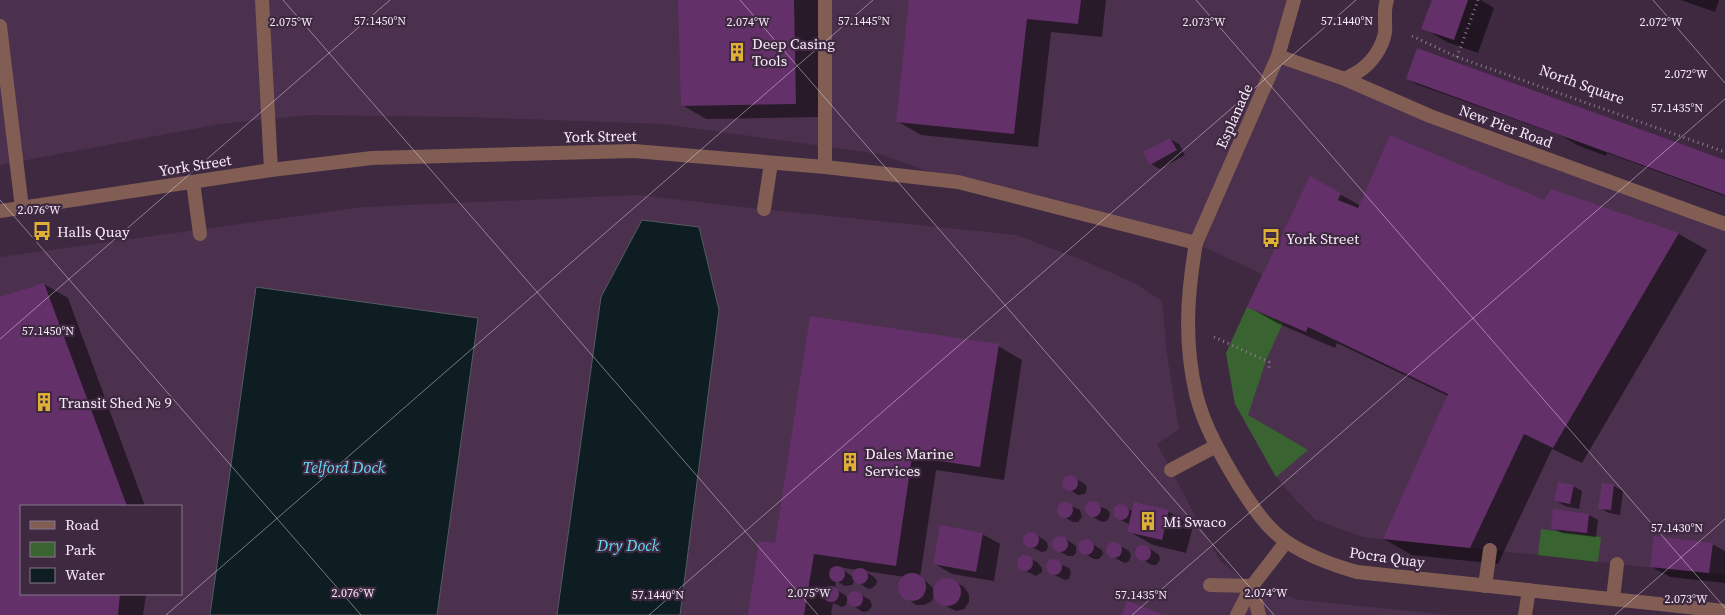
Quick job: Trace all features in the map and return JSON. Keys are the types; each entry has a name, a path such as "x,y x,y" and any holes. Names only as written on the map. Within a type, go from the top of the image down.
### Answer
{"street":[{"path":"262,0 271,170"},
{"path":"825,167 826,0"},
{"name":"Esplanade","path":"1196,243 1278,56 1294,0"},
{"path":"1345,79 1362,70 1375,55 1385,32 1386,4"},
{"path":"0,26 22,208"},
{"name":"New Pier Road","path":"1278,56 1345,79 1430,116 1725,224"},
{"name":"York Street","path":"0,211 271,170 372,158 634,151 825,167 958,182 1196,243"},
{"path":"764,209 771,163"},
{"path":"193,182 200,234"},
{"name":"Pocra Quay","path":"1196,243 1189,281 1187,324 1196,395 1216,446 1254,509 1269,527 1286,542 1330,564 1357,572 1725,611"},
{"path":"1171,470 1216,446"},
{"path":"1237,615 1252,586 1286,542"},
{"path":"1485,586 1490,550"},
{"path":"1613,599 1617,564"},
{"path":"1210,585 1252,586"},
{"path":"1252,586 1259,615"},
{"path":"1525,615 1529,590"}],"path":[{"path":"1457,57 1478,0"},
{"name":"North Square","path":"1386,4 1414,39 1457,57 1725,152"},
{"path":"1187,324 1269,362 1269,371"}],"shaded area":[{"path":"0,0 1294,0 1278,56 1725,224 1725,575 1598,562 1600,537 1542,530 1538,555 1363,537 1316,520 1276,477 1235,404 1226,353 1262,274 1195,243 958,182 880,154 663,124 465,117 309,115 220,124 0,165"},
{"path":"638,195 1016,235 1085,261 1136,284 1162,301 1167,354 1179,429 1157,444 1219,560 1252,586 1300,600 1449,615 0,615 0,257 364,207"}],"green space":[{"path":"1247,307 1283,323 1267,358 1248,415 1308,450 1276,477 1235,404 1226,353"},
{"path":"1541,529 1601,537 1598,562 1538,555"}],"water":[{"name":"Dry Dock","path":"642,220 699,227 719,310 680,615 557,615 601,297"},
{"name":"Telford Dock","path":"256,287 478,318 437,615 210,615"}],"building":[{"name":"Deep Casing Tools","path":"678,0 794,0 796,104 681,106"},
{"path":"909,0 1081,0 1078,24 1027,19 1014,134 896,122"},
{"path":"1432,0 1468,0 1454,40 1421,29"},
{"path":"1417,48 1725,160 1725,195 1406,79"},
{"path":"1390,135 1544,200 1551,189 1679,233 1553,448 1524,434 1470,548 1383,539 1448,394 1308,327 1306,332 1247,307 1310,176 1341,193 1338,200 1358,208"},
{"path":"1170,138 1177,150 1150,165 1143,152"},
{"name":"Transit Shed № 9","path":"44,283 127,505 20,505 20,595 120,595 118,615 0,615 0,297"},
{"name":"Dales Marine Services","path":"810,316 999,344 980,467 912,457 896,566 814,554 804,615 748,615 759,541 775,543"},
{"path":"1067,475 1073,475 1078,480 1076,489 1067,491 1062,486 1062,480"},
{"path":"1558,482 1574,485 1570,504 1554,501"},
{"path":"1602,483 1614,484 1611,510 1598,509"},
{"path":"1093,501 1099,503 1101,509 1099,515 1093,517 1087,515 1085,509 1087,503"},
{"path":"1062,502 1068,502 1073,507 1071,516 1062,518 1057,513 1057,507"},
{"name":"Mi Swaco","path":"1134,502 1169,510 1162,540 1127,532"},
{"path":"1118,504 1124,504 1129,509 1127,518 1118,520 1113,515 1113,509"},
{"path":"1553,509 1589,514 1587,533 1551,529"},
{"path":"940,525 983,533 976,572 933,564"},
{"path":"1028,532 1034,532 1039,537 1037,546 1028,548 1023,543 1023,537"},
{"path":"1060,536 1066,538 1068,544 1066,550 1060,552 1054,550 1052,544 1054,538"},
{"path":"1654,536 1713,543 1709,573 1650,567"},
{"path":"1083,539 1089,539 1094,544 1092,553 1083,555 1078,550 1078,544"},
{"path":"1114,542 1120,544 1122,550 1120,556 1114,558 1108,556 1106,550 1108,544"},
{"path":"1140,545 1146,545 1151,550 1149,559 1140,561 1135,556 1135,550"},
{"path":"1022,555 1028,555 1033,560 1031,569 1022,571 1017,566 1017,560"},
{"path":"1051,559 1057,559 1062,564 1060,573 1051,575 1046,570 1046,564"},
{"path":"834,566 840,566 845,571 843,580 834,582 829,577 829,571"},
{"path":"857,568 863,568 868,573 866,582 857,584 852,579 852,573"},
{"path":"912,573 922,577 926,587 922,597 912,601 902,597 898,587 902,577"},
{"path":"947,578 957,582 961,592 957,602 947,606 937,602 933,592 937,582"},
{"path":"828,586 834,586 839,591 837,600 828,602 823,597 823,591"},
{"path":"855,591 861,593 863,599 861,605 855,607 849,605 847,599 849,593"},
{"path":"1127,601 1164,615 1122,615"}],"place":[{"name":"Deep Casing Tools","path":"737,52"},
{"name":"Halls Quay","path":"42,231"},
{"name":"York Street","path":"1271,238"},
{"name":"Transit Shed № 9","path":"44,402"},
{"name":"Dales Marine Services","path":"850,462"},
{"name":"Mi Swaco","path":"1148,521"}]}
